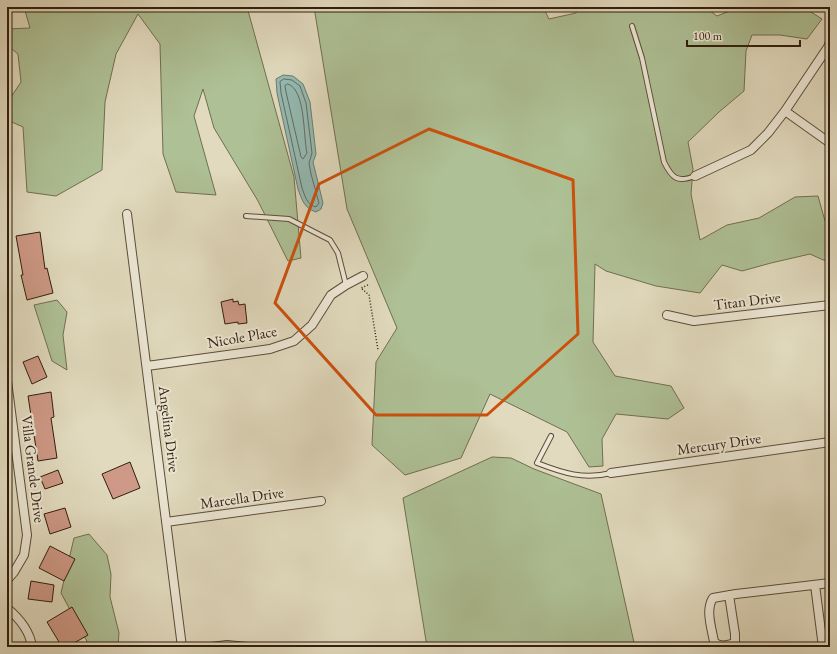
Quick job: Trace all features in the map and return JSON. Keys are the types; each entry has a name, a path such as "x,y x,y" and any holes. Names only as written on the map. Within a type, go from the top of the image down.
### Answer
{"street":[{"path":"696,176 751,150 768,133 785,111 830,42"},
{"path":"785,111 830,143"},
{"name":"Angelina Drive","path":"127,214 182,647"},
{"name":"Nicole Place","path":"146,366 270,349 294,341 312,325 331,295 363,276"},
{"name":"Titan Drive","path":"667,315 694,321 830,305"},
{"name":"Villa Grande Drive","path":"7,381 27,535 24,555 14,572 7,580"},
{"name":"Mercury Drive","path":"612,473 830,442"},
{"name":"Marcella Drive","path":"166,522 322,501"},
{"path":"729,595 735,643 725,646 718,646 714,642 710,616 710,603 714,598 729,595 830,583"},
{"path":"815,585 823,647"},
{"path":"7,608 25,627 32,647"},
{"path":"211,647 227,645 247,647"}],"lane":[{"path":"632,26 642,58 664,162 670,174 678,179 688,179 696,176"},
{"path":"246,216 289,219 330,240 338,253 346,285"},
{"path":"551,436 538,462 565,473 597,477 612,473"}],"path":[{"path":"368,285 362,288 369,295 378,350"}],"highlighted area":[{"path":"429,129 573,180 578,334 487,415 376,415 275,303 319,184"}],"green space":[{"path":"24,7 247,7 294,177 301,258 288,261 258,201 214,128 203,89 194,116 216,195 176,192 163,154 160,44 138,14 116,54 105,102 102,170 56,196 27,192 23,127 7,120 7,103 21,82 18,54 7,45 7,29 30,28"},
{"path":"314,7 417,7 418,10 447,7 543,7 549,19 576,13 577,7 705,7 717,16 740,7 803,7 822,19 807,39 780,35 752,35 746,51 744,91 719,112 688,142 693,169 691,194 700,240 727,225 759,218 795,197 818,196 825,221 830,220 830,263 810,254 742,271 722,265 700,293 656,286 606,271 595,264 593,342 615,376 671,386 684,408 668,419 616,414 602,439 603,466 589,467 567,432 490,394 461,458 405,475 372,445 376,362 397,328 347,209"},
{"path":"57,300 67,312 63,335 67,370 52,361 34,305"},
{"path":"492,457 511,458 534,469 601,494 635,647 427,647 403,498"},
{"path":"89,534 107,555 111,574 110,597 119,633 118,647 90,647 61,593 74,538"}],"water":[{"path":"283,75 293,76 303,84 310,102 316,154 313,162 323,203 321,209 316,212 306,206 298,189 277,93 276,79"}],"building":[{"path":"40,232 45,269 47,268 53,293 27,300 21,275 23,275 16,236"},
{"path":"233,299 233,302 238,301 239,305 245,304 247,323 238,324 238,322 225,324 221,302"},
{"path":"38,356 47,377 32,384 23,362"},
{"path":"51,392 54,417 51,418 57,458 38,461 28,396"},
{"path":"130,462 140,488 113,499 102,474"},
{"path":"58,470 63,483 45,489 40,477"},
{"path":"65,508 71,527 50,534 44,514"},
{"path":"50,546 75,559 64,581 39,568"},
{"path":"31,581 54,585 52,602 28,599"},
{"path":"72,607 88,635 67,647 62,647 47,622"}]}
